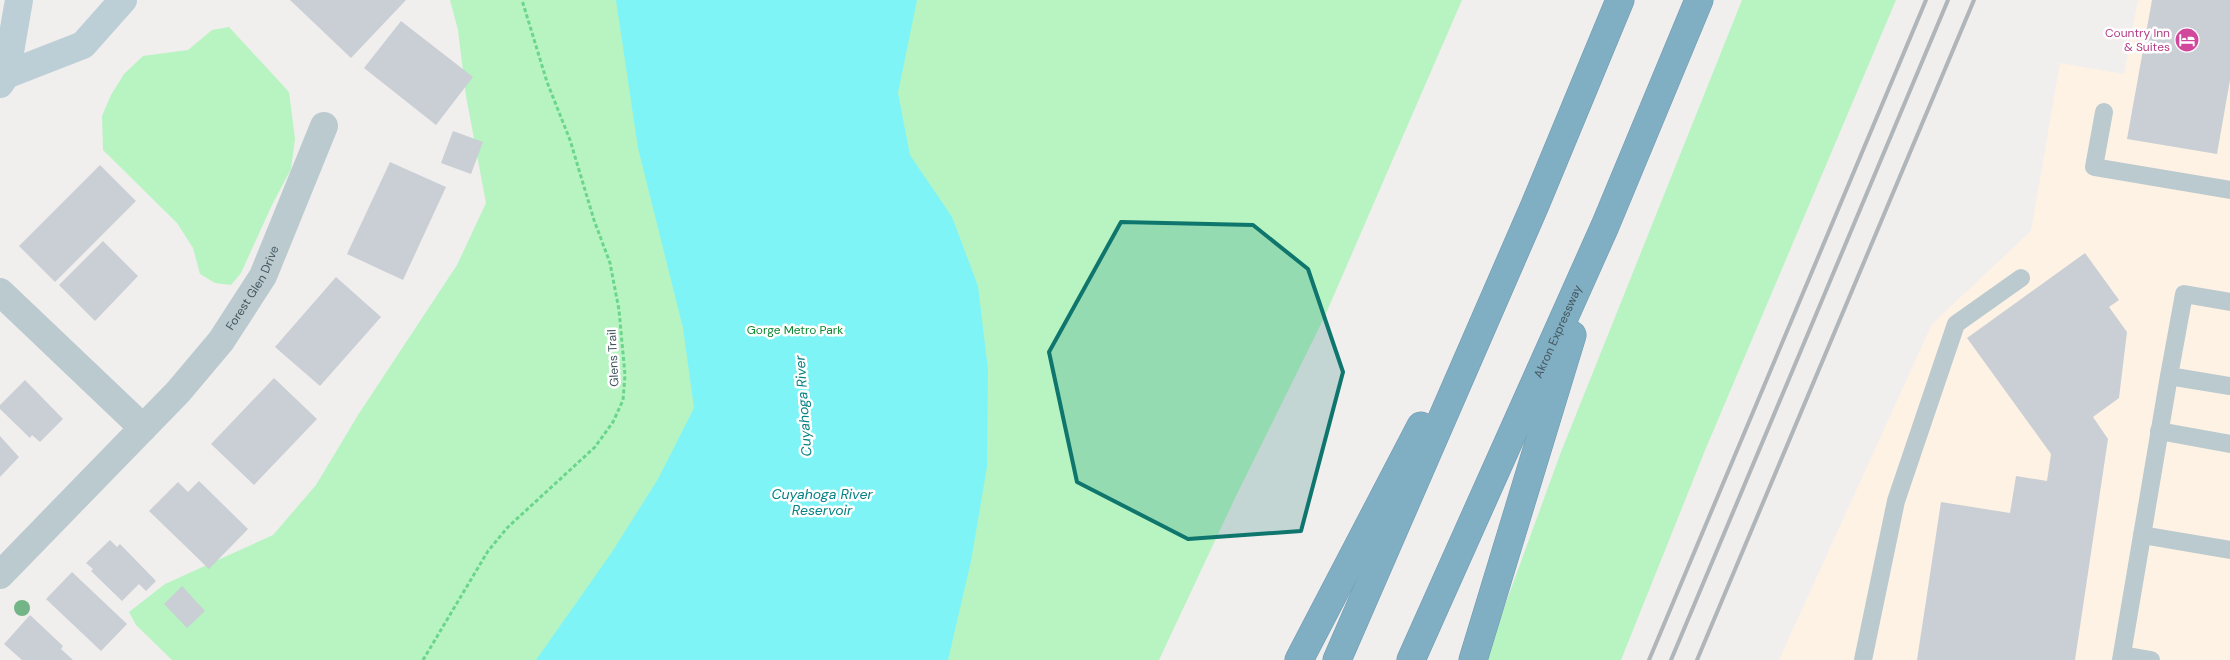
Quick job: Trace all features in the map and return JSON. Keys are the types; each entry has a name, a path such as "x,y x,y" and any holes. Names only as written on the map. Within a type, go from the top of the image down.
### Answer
{"highway":[{"path":"1337,660 1535,205 1620,0"},
{"name":"Akron Expressway","path":"1411,660 1605,226 1699,0"},
{"path":"1299,660 1535,205"},
{"path":"1473,660 1605,226"}],"street":[{"path":"3,79 19,0"},
{"path":"3,79 83,45 124,0"},
{"name":"Forest Glen Drive","path":"0,575 178,392 221,340 263,276 324,126"},
{"path":"0,292 143,428"}],"lane":[{"path":"2104,112 2094,167 2230,190"},
{"path":"1863,660 1896,501 1956,324 2021,278"},
{"path":"2150,660 2122,657 2184,294 2230,302"},
{"path":"2169,376 2230,386"},
{"path":"2160,431 2230,444"},
{"path":"2142,535 2230,550"}],"path":[{"name":"Glens Trail","path":"423,660 488,551 508,527 595,447 613,422 622,400 625,374 619,310 610,263 594,220 570,140 547,82 522,0"}],"highlighted area":[{"path":"1121,222 1253,225 1308,269 1343,372 1301,531 1188,539 1077,482 1049,352"}],"shaded area":[{"path":"2138,0 2230,0 2230,660 1779,660 1932,324 2031,231 2060,63 2124,74"}],"green space":[{"name":"Gorge Metro Park","path":"450,0 1462,0 1324,318 1236,496 1159,660 172,660 136,625 129,612 165,584 273,535 316,485 358,415 457,265 486,203 466,96 458,30"},
{"path":"1742,0 1896,0 1706,448 1621,660 1485,660 1561,452"},
{"path":"229,27 289,92 295,139 291,169 272,205 241,273 231,285 215,283 200,274 193,248 177,223 103,150 102,116 111,95 124,74 143,56 188,50 212,30"}],"water":[{"name":"Cuyahoga River Reservoir","path":"616,0 917,0 898,93 910,155 952,217 978,286 988,370 987,467 971,561 948,660 536,660 612,552 658,479 694,408 683,328 638,148"}],"building":[{"path":"290,0 406,0 351,58"},
{"name":"Country Inn & Suites","path":"2152,0 2230,0 2230,80 2217,154 2127,139"},
{"path":"401,21 473,77 436,125 364,68"},
{"path":"453,131 483,142 471,174 441,163"},
{"path":"390,162 446,187 403,280 347,254"},
{"path":"100,165 136,201 55,282 19,246"},
{"path":"103,241 138,276 95,321 59,285"},
{"path":"2085,253 2119,300 2109,307 2127,332 2119,398 2093,417 2108,439 2075,660 1917,660 1941,502 2010,513 2016,476 2047,481 2051,454 1967,338"},
{"path":"336,277 381,317 320,386 275,347"},
{"path":"274,378 317,419 254,485 211,444"},
{"path":"25,380 63,419 40,442 32,435 30,438 0,409 0,405"},
{"path":"0,436 19,457 0,477"},
{"path":"199,481 248,529 209,569 149,511 178,482 188,492"},
{"path":"110,540 117,547 120,544 156,581 146,591 139,584 122,601 91,571 93,569 86,563"},
{"path":"72,572 127,624 101,651 46,599"},
{"path":"182,586 205,611 187,628 164,604"},
{"path":"30,615 63,646 61,649 73,660 22,660 4,644"}],"railway":[{"path":"1649,660 1926,0"},
{"path":"1671,660 1948,0"},
{"path":"1697,660 1974,0"}],"place":[{"name":"Country Inn & Suites","path":"2187,40"}],"water label":[{"name":"Cuyahoga River","path":"803,406"}]}
